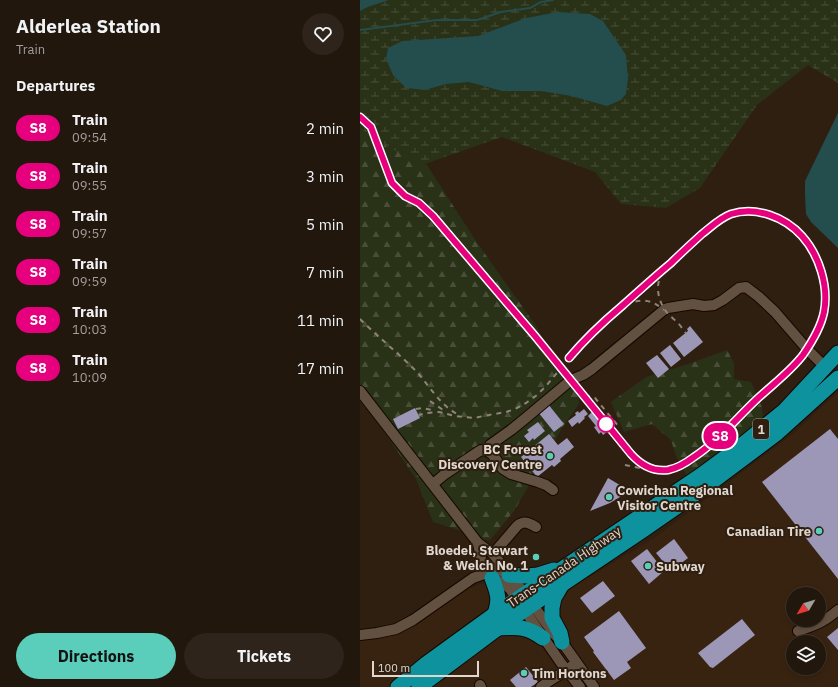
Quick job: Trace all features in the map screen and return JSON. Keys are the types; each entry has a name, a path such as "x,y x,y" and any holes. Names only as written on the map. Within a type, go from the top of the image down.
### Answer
{"highway":[{"name":"Trans-Canada Highway","path":"398,687 426,664 524,602 562,568 700,476 742,445 784,411 838,353"},
{"name":"Trans-Canada Highway","path":"524,602 561,585 705,487 777,433 838,378"},
{"path":"510,575 538,575 562,568"},
{"path":"488,576 498,595 496,621 533,631 544,638"},
{"path":"561,585 554,598 552,618 560,633 562,642"},
{"name":"Trans-Canada Highway","path":"419,687 496,621"}],"street":[{"path":"487,451 490,445 528,417 567,382 592,369 665,309 693,304 704,306 714,305 739,288 746,288 759,297 775,312 807,349 825,367"},
{"path":"360,390 478,543 493,554 510,575 544,638 580,687"},
{"path":"433,484 480,450 487,451 492,454 503,469 511,474 546,485 553,490"},
{"path":"493,554 521,522 529,522 536,527"},
{"path":"478,543 488,576"},
{"path":"488,576 490,569 499,570 510,575"},
{"path":"360,635 396,629 413,620 473,578 488,576 504,583 524,602 562,642 594,687"},
{"path":"798,631 827,620 838,610"},
{"path":"541,687 549,680 552,674 577,662"}],"shaded area":[{"path":"838,392 838,687 360,687 360,639 398,634 464,590 492,580 534,610 653,539 794,433"}],"green space":[{"path":"389,0 838,0 838,83 808,65 757,105 700,188 666,208 621,204 595,172 502,137 425,164 389,148 360,128 360,11"},
{"path":"360,111 414,145 476,241 536,326 552,356 578,388 579,404 562,428 514,511 490,540 472,539 468,533 433,522 416,479 360,396"},
{"path":"727,350 734,363 734,379 751,382 762,407 763,417 752,431 687,476 676,456 671,440 652,424 624,432 611,402 646,377"}],"water":[{"path":"360,0 389,0 360,11"},
{"path":"558,12 590,14 603,21 626,55 628,78 626,94 621,100 607,106 571,96 541,91 502,91 469,82 446,84 425,90 406,88 393,75 386,59 388,48 402,41 478,36 526,18"},
{"path":"838,113 838,248 811,222 806,214 805,181"}],"building":[{"path":"690,326 703,342 684,357 673,343 688,331 687,329"},
{"path":"670,345 681,359 671,367 660,353"},
{"path":"657,355 669,369 658,378 646,363"},
{"path":"548,404 564,424 554,432 538,412"},
{"path":"415,408 420,418 398,429 393,419"},
{"path":"584,409 588,414 579,424 578,422 572,427 568,421 576,415 575,413 578,411 579,413"},
{"path":"592,412 608,431 603,435 601,432 599,434 594,427 596,426 588,416"},
{"path":"538,422 545,431 529,442 524,436 529,432 527,430"},
{"name":"Canadian Tire","path":"830,429 838,439 838,579 762,482"},
{"path":"549,434 558,445 567,438 574,447 560,459 561,461 554,467 552,465 537,477 521,457"},
{"name":"Cowichan Regional Visitor Centre","path":"608,478 630,491 610,503 590,511"},
{"path":"674,539 688,558 671,571 656,553"},
{"name":"Subway","path":"647,549 664,571 649,584 631,561"},
{"path":"603,581 615,596 592,613 580,598"},
{"path":"619,611 646,648 627,662 631,668 614,680 593,652 594,651 584,637"},
{"path":"742,619 755,635 713,668 710,667 698,653"},
{"path":"838,628 838,650 827,637"},
{"name":"Tim Hortons","path":"526,667 538,682 531,687 516,687 510,680"}],"waterway":[{"path":"360,30 437,20 477,20 501,12 530,8 541,2 553,0"}],"railway":[{"path":"360,117 371,127 392,183 405,196 419,203 433,216 535,336 559,365 571,380 595,409 631,454 638,461 657,470 668,470 679,467 700,454 793,364 815,331 822,312 823,291 819,267 814,254 802,236 797,231 776,218 751,212 742,212 725,217 717,222 597,328 576,350 546,386 526,403 506,412 475,418 455,416 439,412 419,415"},
{"path":"663,272 660,277 658,288 660,299 668,314 686,333"},
{"path":"626,305 636,301 646,301 655,304 664,310"},
{"path":"360,319 415,370 434,394 457,414"},
{"path":"585,395 595,398 620,428"},
{"path":"430,401 446,412"},
{"path":"416,409 422,408 432,410"},
{"path":"625,465 649,470"}],"train":[{"name":"S8","path":"360,117 371,127 392,183 405,196 419,203 433,216 535,336 631,454 644,465 653,468 667,470 677,467 704,451 797,362 818,330 824,311 824,282 817,260 806,240 798,231 779,219 759,212 749,211 724,217 688,246 597,328 569,358"}],"place":[{"name":"BC Forest Discovery Centre","path":"550,456"},
{"name":"Cowichan Regional Visitor Centre","path":"609,497"},
{"name":"Canadian Tire","path":"819,531"},
{"name":"Bloedel, Stewart & Welch No. 1","path":"536,557"},
{"name":"Subway","path":"648,566"},
{"name":"Tim Hortons","path":"524,673"}]}
